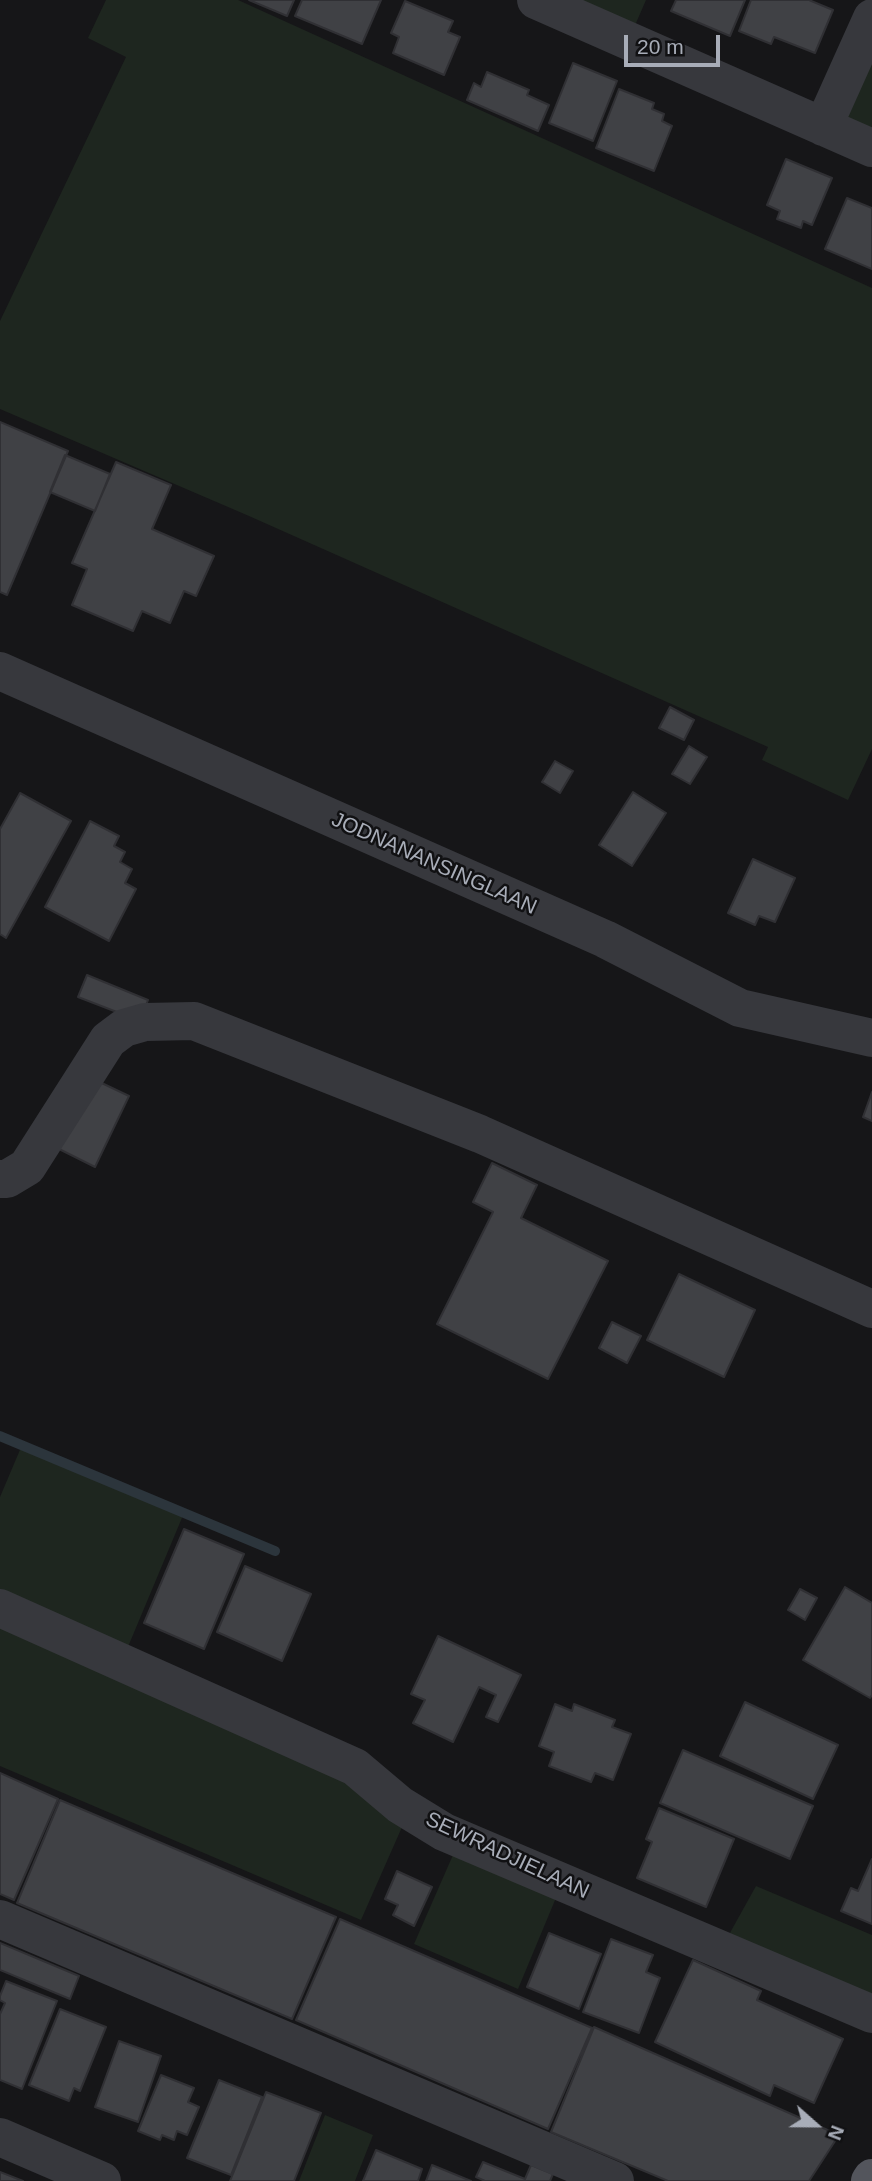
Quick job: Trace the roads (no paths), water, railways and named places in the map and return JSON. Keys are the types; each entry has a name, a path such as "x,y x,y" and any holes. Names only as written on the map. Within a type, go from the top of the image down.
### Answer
{"street":[{"path":"536,0 872,148"},
{"path":"823,127 872,18"},
{"name":"JODNANANSINGLAAN","path":"0,671 606,939 740,1008 872,1038"},
{"path":"0,1178 7,1180 27,1167 108,1040 124,1028 145,1022 194,1021 481,1135 872,1309"},
{"name":"SEWRADJIELAAN","path":"0,1608 355,1766 400,1805 444,1832 872,2014"},
{"path":"0,1919 615,2181"},
{"path":"0,2137 102,2181"}],"waterway":[{"path":"0,1436 275,1551"}]}
